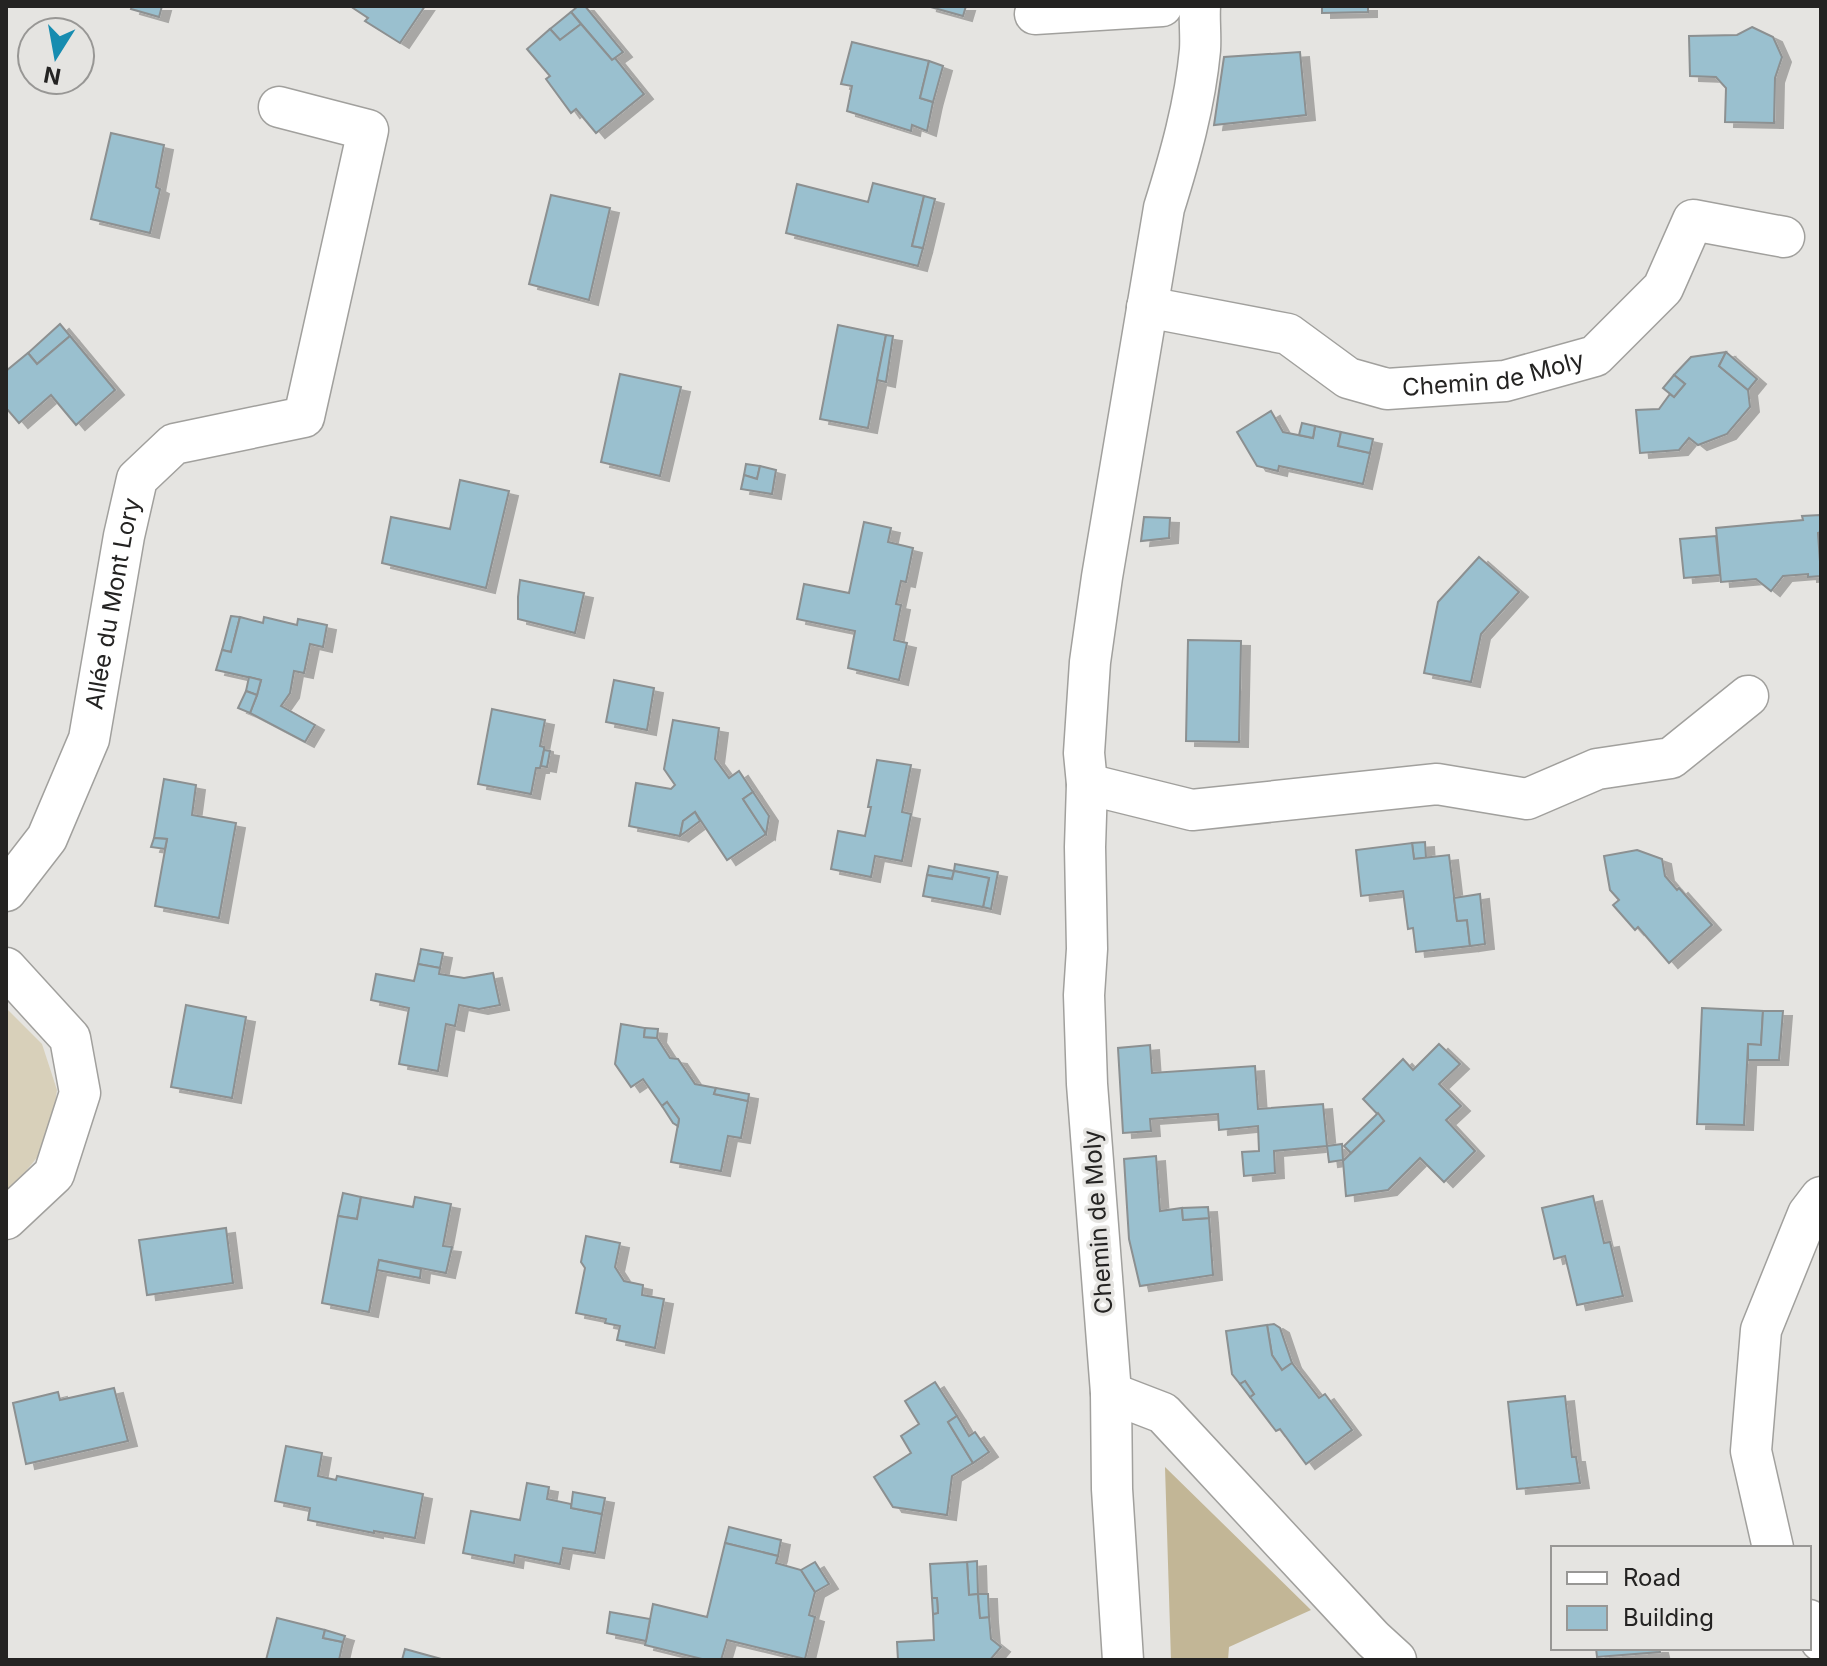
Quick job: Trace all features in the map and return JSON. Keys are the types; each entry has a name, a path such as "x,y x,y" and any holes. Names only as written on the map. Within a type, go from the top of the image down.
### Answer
{"street":[{"path":"1035,14 1182,7"},
{"name":"Chemin de Moly","path":"1123,1660 1112,1489 1111,1393 1087,1084 1084,995 1087,784 1084,753 1090,662 1102,577 1164,208 1182,149 1200,49 1182,7"},
{"name":"Allée du Mont Lory","path":"6,891 47,838 89,739 124,536 137,479 174,444 304,417 368,130 279,107"},
{"name":"Chemin de Moly","path":"1147,307 1288,334 1348,378 1387,389 1505,381 1595,356 1663,288 1693,220 1784,237"},
{"path":"1087,784 1192,810 1437,784 1527,799 1597,769 1671,758 1748,696"},
{"path":"6,968 70,1038 80,1093 54,1174 6,1219"},
{"path":"1773,1546 1751,1451 1761,1330 1808,1214 1821,1197"},
{"path":"1111,1393 1163,1413 1362,1628 1396,1660"},
{"path":"1811,1624 1821,1641"}],"shaded area":[{"path":"6,1008 42,1044 57,1090 45,1148 6,1195"},
{"path":"1165,1467 1311,1610 1229,1647 1228,1660 1171,1660"}],"building":[{"path":"132,6 162,6 159,17 131,9"},
{"path":"350,6 425,6 400,43 365,21 368,18"},
{"path":"578,6 585,6 623,52 612,60 571,12"},
{"path":"927,6 966,6 963,16"},
{"path":"1322,6 1368,6 1368,12 1322,13"},
{"path":"571,12 581,24 560,40 550,29"},
{"path":"581,24 612,60 615,58 644,94 596,133 576,109 571,113 546,79 550,76 527,49 550,29 560,40"},
{"path":"1752,27 1773,37 1782,57 1775,78 1774,123 1725,122 1726,88 1716,77 1690,76 1689,36 1737,35"},
{"path":"852,42 929,61 920,98 933,102 927,131 912,125 911,131 847,111 852,86 841,84"},
{"path":"1300,52 1306,115 1214,125 1224,57"},
{"path":"929,61 943,66 933,102 920,98"},
{"path":"111,133 164,145 156,187 160,189 150,233 91,219"},
{"path":"873,183 924,196 912,246 923,248 918,266 786,233 797,184 868,202"},
{"path":"551,195 610,208 589,300 529,284"},
{"path":"924,196 935,199 923,248 912,246"},
{"path":"60,324 70,336 37,364 28,353"},
{"path":"838,325 886,335 868,428 820,419"},
{"path":"886,335 893,336 886,382 877,380"},
{"path":"70,336 115,390 76,425 51,395 19,423 6,408 6,371 28,353 37,364"},
{"path":"1726,352 1719,366 1748,390 1750,407 1727,434 1698,445 1689,438 1679,450 1640,453 1636,410 1659,409 1670,394 1674,397 1685,384 1674,375 1691,357"},
{"path":"1726,352 1757,379 1748,390 1719,366"},
{"path":"620,374 681,387 660,476 601,462"},
{"path":"1674,375 1685,384 1674,397 1663,388"},
{"path":"1271,411 1283,432 1313,438 1315,426 1341,432 1338,446 1370,453 1363,484 1279,466 1278,471 1257,466 1237,432"},
{"path":"1302,423 1315,426 1313,438 1299,435"},
{"path":"1341,432 1373,439 1370,453 1338,446"},
{"path":"746,464 760,466 757,479 744,475"},
{"path":"760,466 776,470 772,494 741,489 744,475 757,479"},
{"path":"460,480 509,491 486,588 382,563 391,517 450,529"},
{"path":"1820,515 1821,576 1783,576 1771,591 1756,579 1721,582 1716,528 1803,520 1802,516"},
{"path":"1144,517 1170,518 1169,538 1141,541"},
{"path":"864,522 891,528 888,542 913,548 906,582 901,581 896,604 901,605 894,640 907,643 899,680 848,668 855,631 797,619 804,584 849,593"},
{"path":"1716,536 1720,575 1684,578 1680,539"},
{"path":"1479,557 1519,592 1481,634 1471,682 1424,673 1438,602"},
{"path":"520,580 584,593 575,633 518,619"},
{"path":"231,616 240,617 231,652 222,650"},
{"path":"240,617 263,623 264,617 297,625 298,619 327,625 323,647 310,644 304,673 294,671 290,693 281,706 315,725 305,742 250,713 261,680 216,670 222,650 231,652"},
{"path":"1188,640 1241,641 1239,742 1186,741"},
{"path":"249,677 261,680 257,695 246,691"},
{"path":"614,680 654,688 647,730 606,722"},
{"path":"246,691 257,695 250,713 238,708"},
{"path":"492,709 545,720 540,746 544,750 540,768 536,768 531,794 478,784"},
{"path":"673,720 719,728 715,759 729,778 739,771 753,792 743,799 766,834 727,860 695,812 683,821 680,836 629,826 636,783 671,789 675,785 664,769"},
{"path":"544,750 550,751 547,767 541,766"},
{"path":"877,760 911,765 902,812 911,814 902,861 875,856 871,877 831,869 838,831 865,836"},
{"path":"164,779 196,785 192,815 236,823 219,918 155,906 167,839 154,838"},
{"path":"753,792 769,816 766,834 743,799"},
{"path":"695,812 700,821 680,836 683,821"},
{"path":"154,838 167,839 165,849 151,847"},
{"path":"1425,842 1426,858 1414,859 1412,843"},
{"path":"1412,843 1414,859 1449,855 1457,921 1467,920 1470,946 1416,952 1413,928 1408,929 1403,891 1361,896 1356,850"},
{"path":"1637,850 1662,859 1665,876 1712,925 1669,963 1638,927 1635,930 1613,905 1619,900 1610,890 1604,856"},
{"path":"955,864 998,872 991,909 983,907 989,878 954,871"},
{"path":"929,866 954,871 952,879 927,875"},
{"path":"954,871 989,878 983,907 923,896 927,875 952,879"},
{"path":"1480,894 1485,944 1470,946 1467,920 1457,921 1454,898"},
{"path":"421,949 443,953 440,968 418,964"},
{"path":"418,964 440,968 439,974 464,978 493,973 500,1005 479,1009 459,1005 455,1026 446,1024 438,1071 399,1064 409,1008 371,1000 376,974 414,981"},
{"path":"186,1005 246,1017 232,1098 171,1087"},
{"path":"1702,1008 1763,1011 1761,1045 1748,1044 1744,1125 1697,1124"},
{"path":"1763,1011 1783,1011 1779,1060 1748,1060 1748,1044 1761,1045"},
{"path":"621,1024 645,1028 644,1037 657,1038 670,1058 678,1059 695,1084 716,1088 714,1094 748,1101 741,1138 728,1136 721,1171 671,1162 679,1119 667,1102 662,1106 643,1079 631,1087 615,1064"},
{"path":"645,1028 658,1029 657,1038 644,1037"},
{"path":"1439,1044 1460,1064 1439,1084 1461,1106 1446,1120 1475,1151 1444,1182 1420,1158 1388,1190 1346,1196 1343,1161 1384,1121 1363,1099 1403,1059 1413,1070"},
{"path":"1150,1045 1152,1073 1255,1066 1258,1109 1323,1104 1327,1146 1274,1151 1275,1173 1244,1176 1242,1152 1259,1151 1258,1126 1219,1130 1218,1114 1150,1119 1151,1131 1123,1133 1118,1048"},
{"path":"716,1088 749,1094 748,1101 714,1094"},
{"path":"667,1102 679,1119 678,1126 662,1106"},
{"path":"1378,1113 1384,1121 1351,1153 1344,1146"},
{"path":"1342,1144 1343,1160 1329,1162 1327,1146"},
{"path":"1156,1156 1160,1211 1182,1208 1183,1220 1209,1218 1213,1275 1140,1286 1129,1239 1124,1159"},
{"path":"343,1193 361,1197 357,1219 338,1216"},
{"path":"1593,1196 1604,1243 1610,1242 1623,1296 1577,1305 1565,1256 1554,1259 1542,1208"},
{"path":"361,1197 413,1207 415,1197 451,1204 443,1246 452,1247 446,1273 379,1260 369,1312 322,1303 338,1216 357,1219"},
{"path":"1208,1207 1209,1218 1183,1220 1182,1208"},
{"path":"226,1228 233,1283 147,1295 139,1240"},
{"path":"586,1236 620,1243 615,1267 624,1281 643,1285 642,1295 664,1299 655,1348 617,1340 620,1326 605,1323 606,1319 576,1313 585,1268 581,1262"},
{"path":"379,1260 421,1269 420,1278 377,1270"},
{"path":"1274,1324 1280,1328 1292,1363 1282,1370 1272,1355 1267,1325"},
{"path":"1267,1325 1272,1355 1282,1370 1292,1363 1319,1398 1325,1394 1352,1430 1306,1464 1280,1429 1276,1431 1250,1397 1254,1394 1245,1381 1240,1384 1232,1374 1226,1331"},
{"path":"1245,1381 1254,1394 1250,1397 1240,1384"},
{"path":"935,1382 957,1416 948,1422 973,1463 952,1476 947,1515 893,1507 874,1477 911,1453 901,1436 919,1424 905,1401"},
{"path":"114,1388 128,1441 26,1464 13,1403 58,1392 60,1400"},
{"path":"1565,1396 1572,1457 1576,1457 1580,1483 1517,1489 1508,1402"},
{"path":"957,1416 969,1436 975,1432 989,1452 973,1463 948,1422"},
{"path":"286,1446 322,1453 318,1476 336,1480 337,1476 423,1494 415,1538 308,1520 310,1508 275,1501"},
{"path":"527,1483 549,1487 547,1499 602,1514 595,1553 563,1548 560,1564 515,1555 514,1563 463,1553 471,1511 520,1520"},
{"path":"573,1492 605,1498 602,1514 571,1508"},
{"path":"729,1527 781,1540 778,1556 725,1543"},
{"path":"725,1543 778,1556 776,1563 801,1570 815,1592 809,1615 815,1617 805,1659 727,1640 721,1660 706,1660 645,1645 653,1604 707,1617"},
{"path":"977,1561 978,1594 969,1595 967,1562"},
{"path":"815,1562 829,1584 815,1592 801,1570"},
{"path":"967,1562 969,1595 978,1594 980,1618 989,1617 991,1639 1001,1647 990,1660 898,1660 897,1642 934,1640 933,1614 938,1613 937,1598 932,1598 930,1564"},
{"path":"978,1594 988,1594 989,1617 980,1618"},
{"path":"932,1598 937,1598 938,1613 933,1614"},
{"path":"610,1612 650,1619 646,1641 607,1633"},
{"path":"277,1618 325,1630 323,1638 343,1642 339,1660 266,1660"},
{"path":"325,1630 345,1636 343,1642 323,1638"},
{"path":"405,1649 445,1660 402,1660"},
{"path":"1596,1650 1660,1652 1597,1657"}]}
